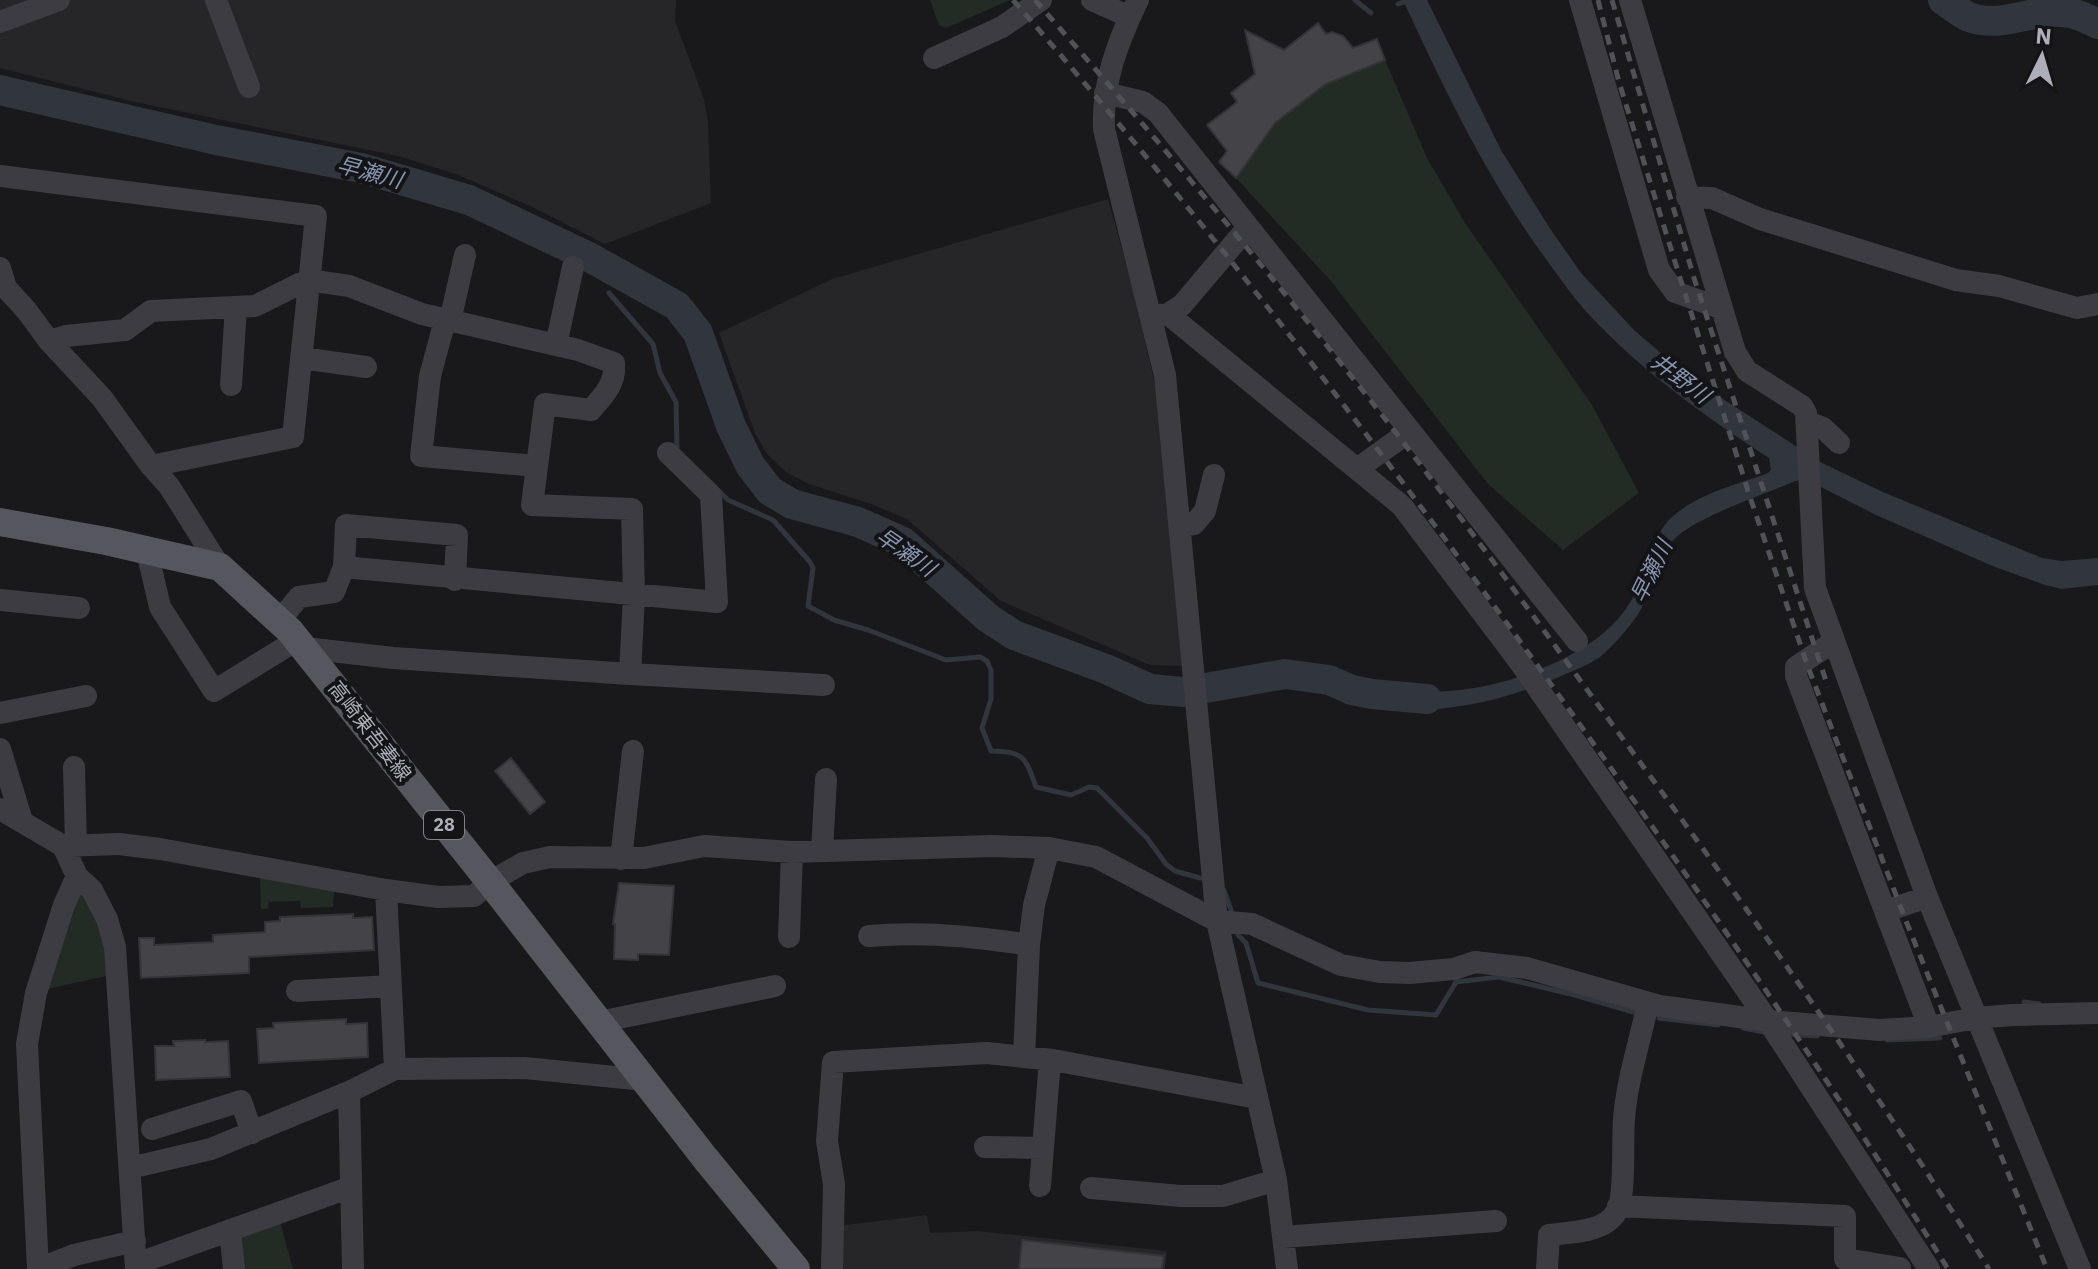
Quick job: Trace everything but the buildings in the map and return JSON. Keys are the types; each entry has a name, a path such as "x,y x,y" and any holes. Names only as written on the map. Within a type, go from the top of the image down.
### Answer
{"main road":[{"path":"0,522 220,567"},
{"name":"高崎東吾妻線","path":"220,567 294,636 796,1269"}],"street":[{"path":"0,22 59,0"},
{"path":"216,0 249,87"},
{"path":"934,58 1002,27 1041,0"},
{"path":"1092,0 1134,8 1111,64 1105,93 1106,145 1160,315 1217,921 1276,1180 1287,1269"},
{"path":"1580,0 1659,270 1675,292 1720,308"},
{"path":"1630,0 1720,308 1741,364 1802,406 1808,428 1813,579 1833,642 1927,897 2080,1269"},
{"path":"1105,93 1143,102 1158,113 1577,641"},
{"path":"0,176 316,216 293,437 151,466"},
{"path":"1687,197 1712,198 1772,223 1956,280 1999,286 2077,308 2098,304"},
{"path":"1160,315 1182,305 1248,227"},
{"path":"465,255 430,376 421,456 537,466"},
{"path":"556,345 573,267"},
{"path":"2,281 49,341 102,398 169,486 220,567"},
{"path":"49,341 66,336 125,330 151,311 266,303 299,284 309,283 349,286 422,314 556,345 614,363 615,374 608,390 591,410 545,404 532,505 632,509 634,596 630,674"},
{"path":"231,385 236,307"},
{"path":"1160,315 1402,506 1523,667 1768,1021 1929,1269"},
{"path":"301,358 366,367"},
{"path":"1808,428 1823,428 1839,443"},
{"path":"1357,469 1410,431"},
{"path":"344,567 455,580 717,602 711,495 668,453"},
{"path":"1180,526 1194,524 1205,511 1214,475"},
{"path":"294,636 299,597 334,592 344,567 346,525 457,535 455,580"},
{"path":"147,551 160,607 214,691 294,636 393,658 824,685"},
{"path":"0,600 79,608"},
{"path":"1833,642 1796,667 1796,676 1929,1027"},
{"path":"0,713 86,696"},
{"path":"0,749 22,821"},
{"path":"621,859 633,751"},
{"path":"74,767 70,846 77,876 92,890 107,919 115,947 136,1258"},
{"path":"822,851 826,779"},
{"path":"0,809 70,846 119,844 160,849 438,897 474,896 490,882 523,863 550,857 644,858 704,846 792,852 992,846 1049,848 1096,857 1217,921 1252,924 1341,965 1409,973 1454,969 1475,962 1514,966 1648,1003 1768,1021 1880,1030 1929,1027 1975,1018 2098,1013"},
{"path":"1024,1057 1029,945 1034,905 1049,848"},
{"path":"789,937 792,852"},
{"path":"77,876 64,905 36,993 27,1044 38,1269 74,1255 136,1258 230,1230 351,1187"},
{"path":"386,890 395,1069"},
{"path":"1886,911 1927,897"},
{"path":"869,936 907,932 980,937 1029,945"},
{"path":"297,991 391,986"},
{"path":"599,1022 775,986"},
{"path":"1547,1269 1549,1235 1591,1229 1607,1222 1617,1211 1624,1116 1648,1003"},
{"path":"832,1269 834,1184 827,1141 833,1062 987,1053 1050,1060 1257,1098"},
{"path":"1040,1186 1050,1060"},
{"path":"130,1168 211,1149 349,1092 395,1069 525,1068 644,1080"},
{"path":"349,1092 353,1269"},
{"path":"152,1129 241,1101 252,1133"},
{"path":"985,1147 1043,1148"},
{"path":"1091,1188 1181,1196 1223,1196 1276,1180"},
{"path":"1618,1206 1845,1216 1845,1259 1900,1268 1912,1243"},
{"path":"1283,1237 1496,1221"},
{"path":"230,1230 234,1269"}],"shaded area":[{"path":"0,0 676,0 675,21 704,99 708,122 711,203 605,244 530,206 456,174 398,156 135,102 0,68"},
{"path":"930,0 1010,0 946,28 939,25"},
{"path":"1385,60 1427,158 1465,223 1592,405 1639,493 1563,550 1488,484 1330,280 1236,178 1275,123 1326,84"},
{"path":"1108,199 1156,388 1182,666 1150,665 1001,601 907,519 809,484 786,472 767,454 755,433 719,333 832,279"},
{"path":"260,877 334,890 333,907 301,908 300,901 269,902 268,909 261,909"},
{"path":"84,893 98,918 111,975 47,989 76,894"},
{"path":"927,1215 930,1233 977,1231 1167,1251 1165,1269 838,1269 838,1226"},
{"path":"279,1218 293,1269 240,1269 238,1231"}],"water":[{"name":"井野川","path":"1403,0 1427,0 1501,150 1581,273 1635,331 1689,377 1822,463 1883,492 2042,558 2062,561 2098,558 2098,585 2062,589 2045,585 1995,567 1876,515 1819,486 1802,480 1795,481 1728,508 1679,535 1665,552 1637,616 1610,648 1591,662 1540,685 1474,704 1429,709 1383,709 1389,690 1463,690 1494,684 1537,670 1579,650 1614,623 1627,607 1642,581 1656,541 1669,520 1702,497 1771,470 1769,458 1660,381 1620,346 1574,298 1488,170"}],"waterway":[{"path":"1355,0 1371,13"},
{"path":"1398,4 1410,0"},
{"path":"1943,0 1966,15 1981,20 2063,12 2098,24"},
{"name":"早瀬川","path":"0,90 216,140 361,168 469,200 589,257 677,306 698,333 731,426 750,465 770,491 792,504 858,522 903,542 988,618 1014,635 1150,689 1183,692 1285,674 1329,680 1372,694 1427,699"},
{"path":"603,278 607,267"},
{"path":"609,293 653,344 660,373 676,402 677,451"},
{"path":"719,491 728,500 773,520 810,562 813,568 808,606 834,620 946,660 980,657 987,661 991,670 991,699 982,728 991,751 1022,758 1036,787 1071,795 1089,787 1097,788 1147,838 1166,864 1175,871 1200,878"},
{"path":"1224,890 1231,910"},
{"path":"1238,935 1246,943 1258,983 1368,1010 1436,1015 1456,982 1499,977 1640,1014"},
{"path":"2024,1002 2039,1004"},
{"path":"1659,1018 1718,1025"},
{"path":"1743,1028 1769,1033"},
{"path":"1783,1034 1817,1036"},
{"path":"1887,1040 1940,1038"}],"railway":[{"path":"1013,0 1239,272 1455,552 1730,938 1863,1135 1948,1269"},
{"path":"1035,0 1262,266 1449,502 1758,925 1899,1130 1989,1269"},
{"path":"1598,0 1619,82 1681,281 1808,667 1906,921 2047,1269"},
{"path":"1612,0 1694,278 1828,687"}]}
